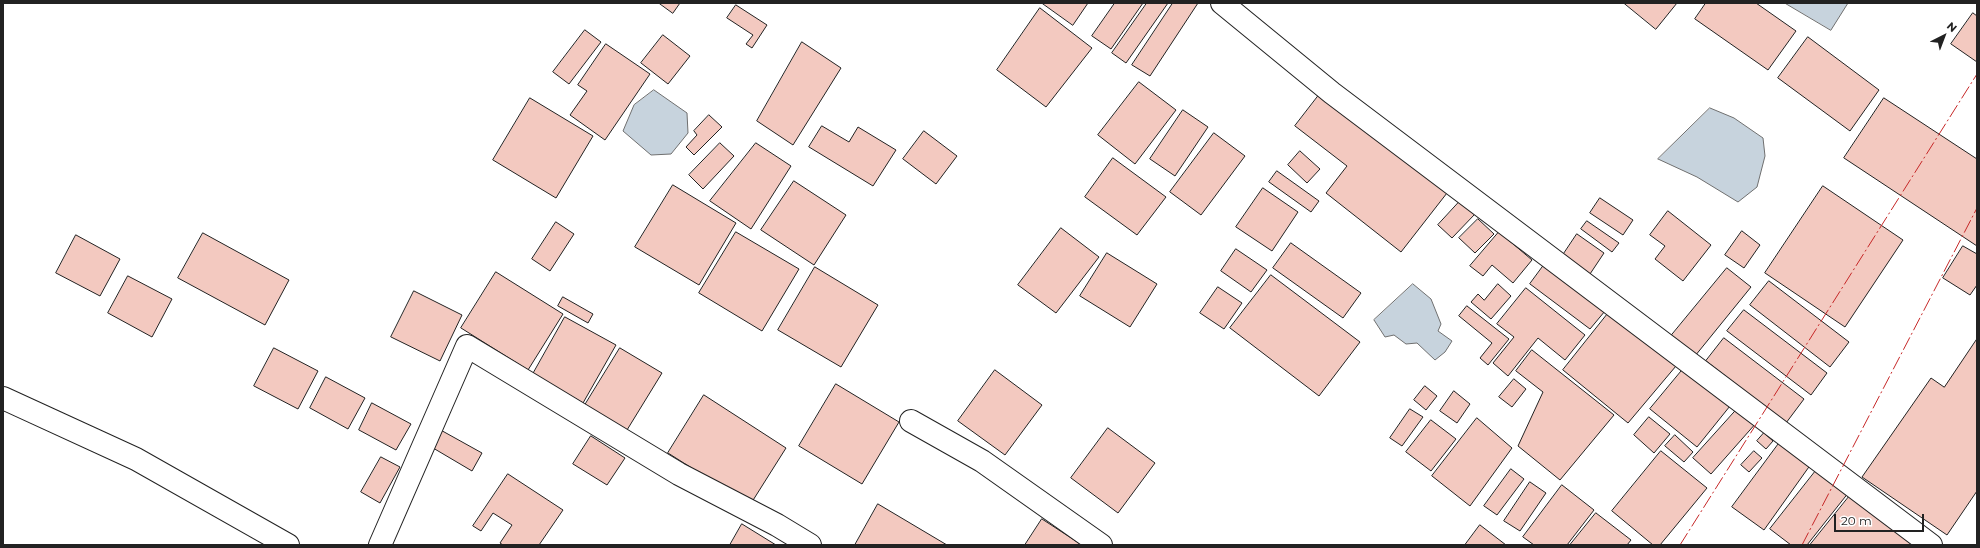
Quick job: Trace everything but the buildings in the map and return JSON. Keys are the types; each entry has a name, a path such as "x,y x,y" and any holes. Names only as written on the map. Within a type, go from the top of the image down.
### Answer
{"street":[{"path":"1222,3 1338,98 1931,545"},
{"path":"380,545 467,346 679,474 777,525 810,545"},
{"path":"3,398 136,459 288,545"},
{"path":"911,421 982,461 1101,545"}],"shaded area":[{"path":"1785,3 1848,3 1831,30"},
{"path":"654,90 687,113 688,133 671,154 651,155 623,131 634,105"},
{"path":"1710,108 1734,118 1763,138 1765,156 1757,187 1738,202 1697,177 1658,159"},
{"path":"1413,284 1431,299 1441,324 1438,331 1452,341 1445,352 1435,360 1417,343 1406,344 1394,335 1385,337 1374,320"}],"power":[{"path":"1680,545 1977,74"},
{"path":"1802,545 1977,208"}]}
